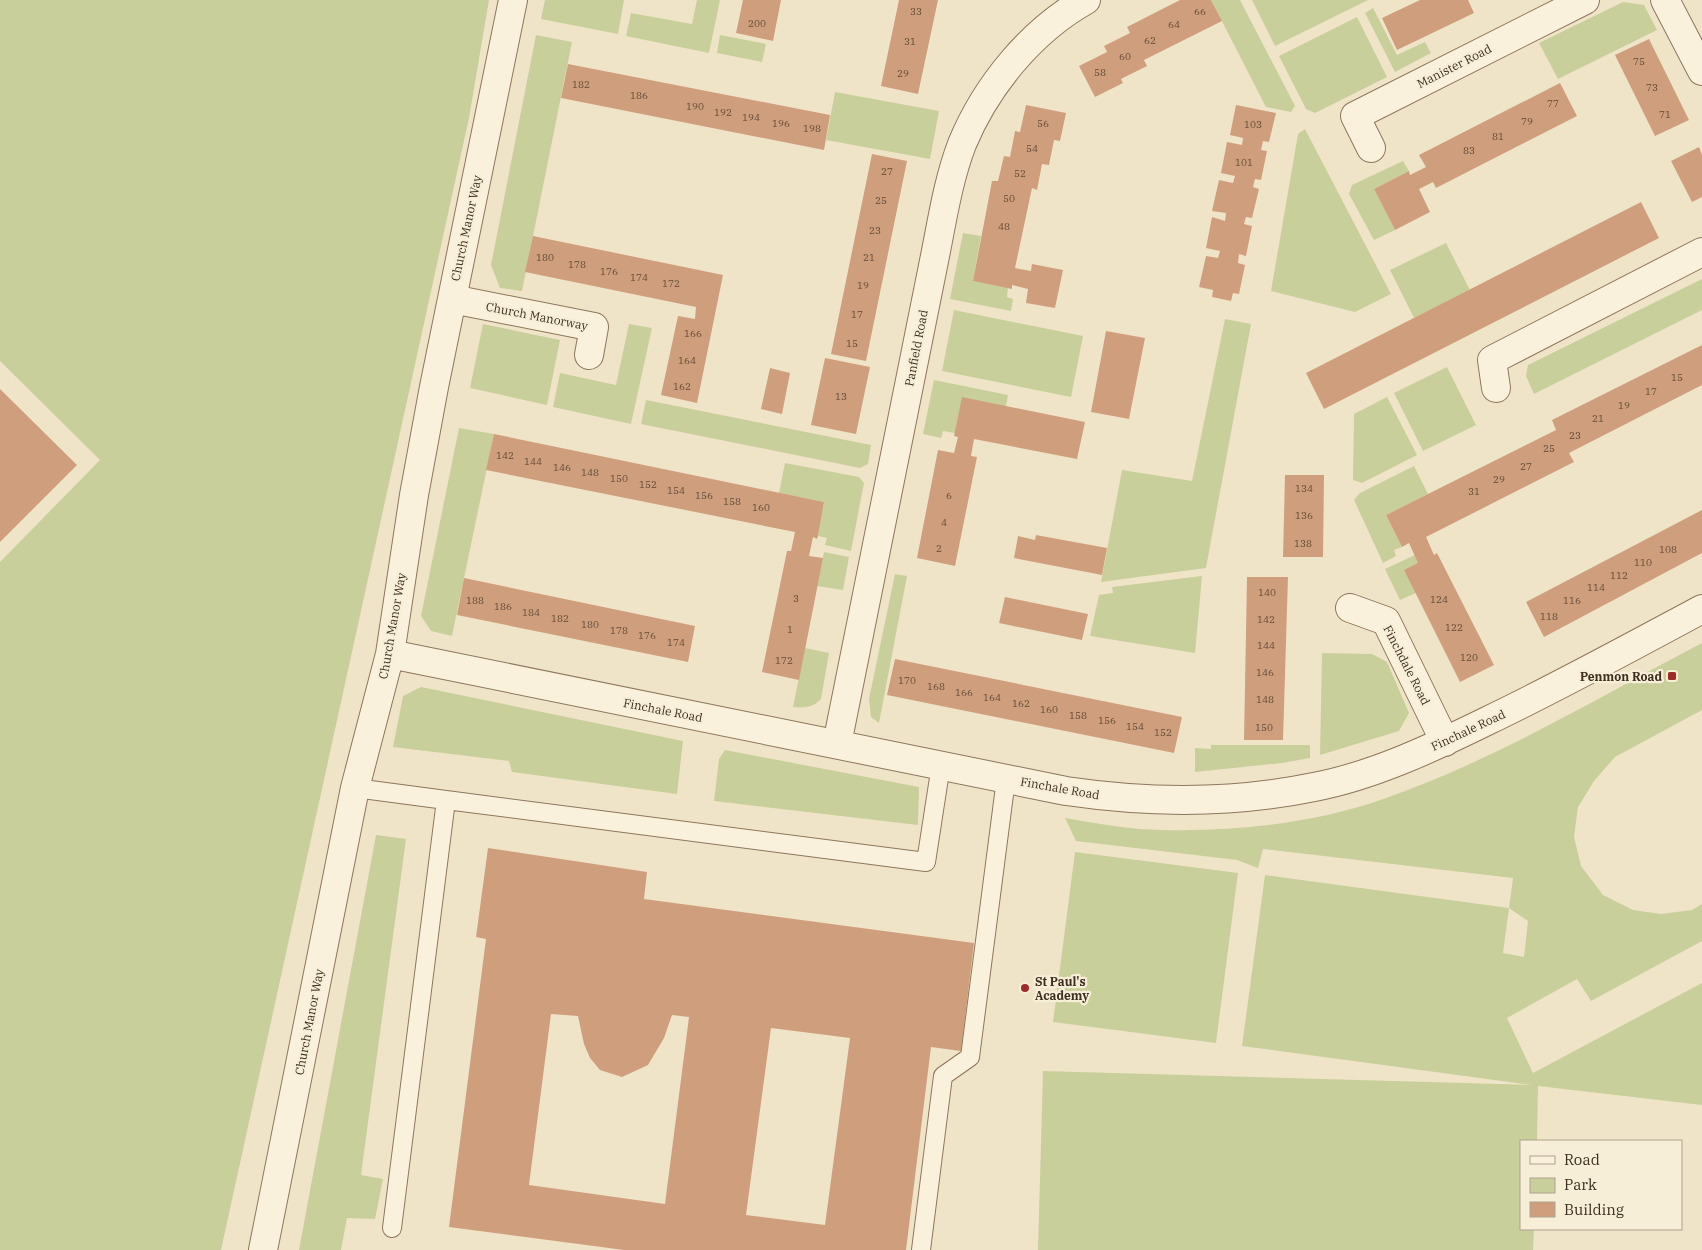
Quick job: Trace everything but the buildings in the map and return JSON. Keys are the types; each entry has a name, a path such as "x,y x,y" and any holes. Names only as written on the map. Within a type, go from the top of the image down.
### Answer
{"street":[{"name":"Church Manor Way","path":"263,1250 355,788 390,654 414,495 513,0"},
{"name":"Panfield Road","path":"837,744 950,181 962,146 994,86 1016,58 1040,33 1070,9 1086,0"},
{"name":"Manister Road","path":"1370,148 1356,116 1584,0"},
{"path":"1666,0 1702,72"},
{"path":"1496,388 1492,360 1702,252"},
{"name":"Church Manorway","path":"452,298 594,327 589,355"},
{"name":"Finchdale Road","path":"1350,608 1386,621 1445,742"},
{"name":"Finchale Road","path":"390,654 620,702 1066,790 1140,800 1225,799 1314,787 1382,767 1445,742 1520,705 1702,609"}],"lane":[{"path":"355,788 926,862 941,766"},
{"path":"920,1250 943,1076 970,1057 1006,778"},
{"path":"392,1228 446,800"}],"green space":[{"path":"0,0 489,0 469,118 221,1250 0,1250 0,562 100,460 0,361"},
{"path":"545,0 624,0 618,34 541,19"},
{"path":"697,0 720,0 709,53 626,36 631,13 692,24"},
{"path":"1211,0 1240,0 1295,106 1291,112 1266,107"},
{"path":"1252,0 1368,0 1275,46"},
{"path":"1623,2 1644,5 1657,30 1558,79 1539,43"},
{"path":"1373,8 1397,55 1425,42 1431,53 1395,72 1365,13"},
{"path":"1357,17 1387,77 1315,113 1306,109 1279,56"},
{"path":"536,35 572,42 522,291 500,288 491,265"},
{"path":"720,35 766,44 762,62 717,53"},
{"path":"835,92 939,111 930,159 826,140"},
{"path":"1305,129 1391,294 1355,312 1271,291 1298,134"},
{"path":"1403,161 1409,171 1374,189 1395,230 1374,240 1349,194 1352,185"},
{"path":"963,233 981,236 973,281 1008,288 1007,297 1013,299 1011,311 950,299"},
{"path":"1446,243 1470,290 1414,318 1390,270"},
{"path":"1702,279 1702,310 1534,394 1526,376 1528,365"},
{"path":"954,310 1083,336 1071,397 942,371"},
{"path":"1225,319 1251,324 1206,568 1101,582 1122,470 1192,481"},
{"path":"483,324 560,340 547,405 470,388"},
{"path":"629,324 652,328 631,424 553,407 560,373 616,385"},
{"path":"1447,367 1476,425 1423,451 1394,393"},
{"path":"934,380 1008,395 1006,406 955,433 943,431 941,438 923,434"},
{"path":"1387,397 1417,455 1362,483 1353,480 1354,414"},
{"path":"646,400 871,445 868,464 860,468 641,424"},
{"path":"459,428 494,434 452,636 431,631 421,616"},
{"path":"785,463 859,477 864,483 851,551 825,545 827,538 818,536 824,502 779,493"},
{"path":"1414,466 1428,494 1386,515 1402,547 1394,550 1396,556 1383,563 1354,500 1360,493"},
{"path":"824,552 849,557 843,590 817,586"},
{"path":"1415,555 1418,563 1416,593 1400,600 1385,569"},
{"path":"895,574 907,576 879,723 871,717 869,699"},
{"path":"1202,576 1195,653 1090,636 1099,595 1113,593 1112,587"},
{"path":"1702,643 1702,710 1615,757 1594,781 1578,807 1574,837 1581,866 1603,895 1633,910 1661,914 1692,910 1702,904 1702,941 1591,1001 1577,979 1507,1018 1533,1073 1702,983 1702,1105 1538,1086 1537,1140 1520,1140 1520,1230 1534,1230 1533,1250 1038,1250 1043,1071 1532,1085 1242,1046 1265,875 1509,908 1513,878 1263,849 1258,868 1237,860 1076,841 1065,818 1112,826 1170,830 1233,829 1296,821 1327,815 1386,798 1468,765 1547,726","holes":["1509,908 1528,921 1524,957 1503,953"]},
{"path":"805,648 829,653 821,699 808,707 793,707"},
{"path":"1322,653 1372,654 1387,662 1409,713 1399,731 1320,755"},
{"path":"421,687 683,741 677,794 512,772 509,761 393,747 403,696"},
{"path":"1211,745 1310,745 1310,758 1282,763 1195,772 1195,748 1211,749"},
{"path":"725,750 919,787 918,825 714,801 719,759"},
{"path":"376,835 406,839 361,1175 383,1179 375,1219 347,1218 341,1250 299,1250"},
{"path":"1075,852 1238,873 1216,1043 1053,1022"}],"place":[{"name":"Penmon Road","path":"1672,676"},
{"name":"St Paul's Academy","path":"1025,988"}]}
